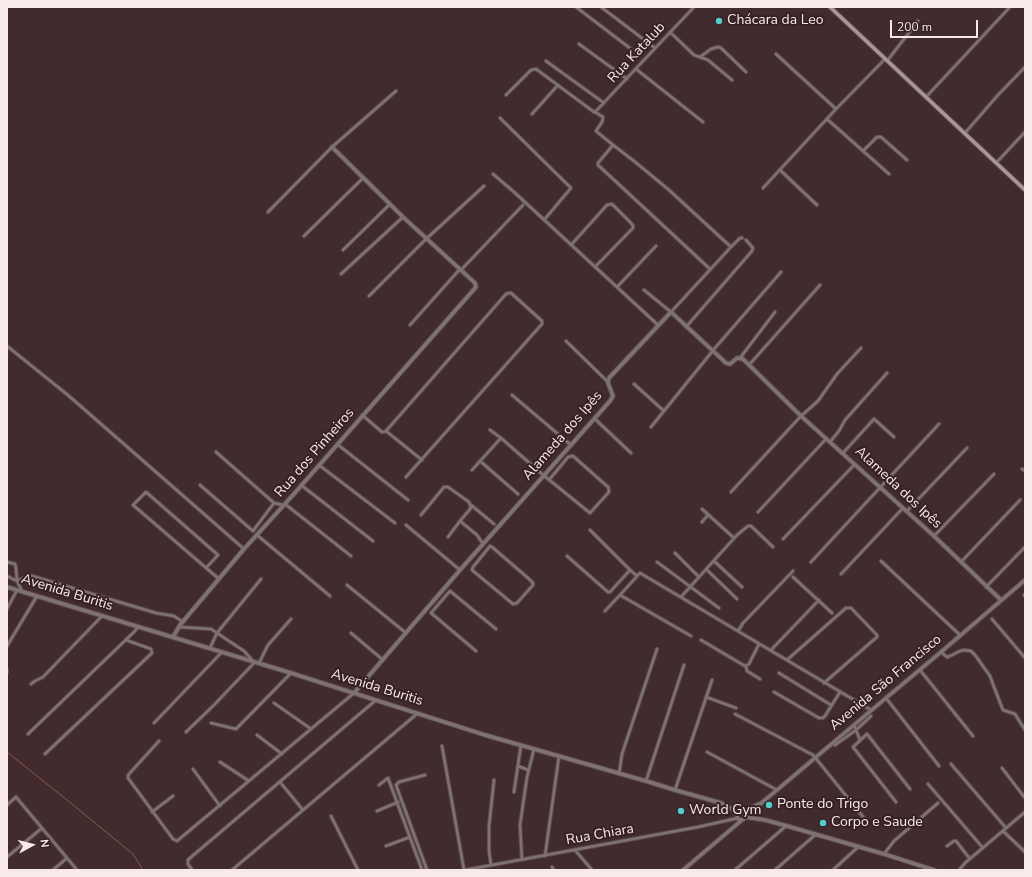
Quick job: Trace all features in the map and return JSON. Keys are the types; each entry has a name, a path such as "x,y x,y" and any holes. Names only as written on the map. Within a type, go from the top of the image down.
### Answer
{"main road":[{"path":"832,8 1025,190"}],"street":[{"path":"576,7 635,52 644,40"},
{"path":"602,7 655,48"},
{"name":"Rua Katalub","path":"594,112 694,7"},
{"path":"926,97 1010,7"},
{"path":"763,188 836,109 886,60 918,21"},
{"path":"670,32 694,55 708,60 732,80"},
{"path":"579,44 627,79"},
{"path":"699,57 711,49 718,47 721,48 746,72"},
{"path":"776,54 836,109"},
{"path":"546,61 604,103"},
{"path":"964,133 1025,67"},
{"path":"506,95 531,70 534,69 539,71 594,112 602,116 602,122 596,131 669,190 730,247"},
{"path":"636,69 703,122"},
{"path":"532,114 558,85"},
{"path":"268,212 332,147 396,92"},
{"path":"500,118 571,188 544,220"},
{"path":"828,119 888,174"},
{"path":"996,163 1025,132"},
{"path":"863,151 879,136 907,160"},
{"path":"613,145 598,165 710,269"},
{"path":"332,147 403,217 460,270"},
{"path":"780,170 817,205"},
{"path":"493,174 658,325"},
{"path":"304,236 363,178"},
{"path":"369,296 427,238 484,186"},
{"path":"343,250 390,204"},
{"path":"571,245 607,205 612,204 631,223 633,228 595,267"},
{"path":"410,325 460,270 523,205"},
{"path":"342,274 403,217"},
{"path":"671,312 730,247 742,238"},
{"path":"686,327 752,251 753,248 746,240"},
{"path":"617,287 656,246"},
{"name":"Rua dos Pinheiros","path":"173,637 178,627 256,534 475,288 475,283 460,270"},
{"path":"651,427 713,351 781,272"},
{"path":"749,365 820,285"},
{"path":"644,290 671,312 727,364 730,364 736,358 740,358 775,312"},
{"path":"386,431 508,293 511,293 542,322 541,325 406,477"},
{"name":"Alameda dos Ipês","path":"354,693 404,632 595,419 613,397 608,379 671,312"},
{"path":"566,341 608,383"},
{"path":"7,346 69,396 244,549"},
{"path":"732,492 801,416 818,401 837,374 861,348"},
{"name":"Alameda dos Ipês","path":"740,358 743,359 801,416 935,535 1000,600"},
{"path":"830,442 839,431 845,420 888,373"},
{"path":"634,384 664,411"},
{"path":"512,395 571,445"},
{"path":"362,415 382,432 386,431 422,460"},
{"path":"595,419 631,453"},
{"path":"843,453 874,419 894,437"},
{"path":"810,562 938,424"},
{"path":"490,430 544,476 590,513 609,492 608,487 573,456 568,457 549,480"},
{"path":"472,470 501,438"},
{"path":"758,512 826,438"},
{"path":"337,444 408,500"},
{"path":"907,511 967,448"},
{"path":"216,452 274,503 284,504 351,556"},
{"path":"480,462 518,494"},
{"path":"784,539 855,463"},
{"path":"319,465 395,523"},
{"path":"935,535 994,474"},
{"path":"200,484 253,531 274,503"},
{"path":"301,485 373,540"},
{"path":"422,515 446,486 469,502 470,505 494,524"},
{"path":"206,568 218,555 146,492 133,505 206,568 219,579"},
{"path":"961,562 1020,500"},
{"path":"448,537 470,508 470,505"},
{"path":"841,574 903,508"},
{"path":"702,509 734,538"},
{"path":"702,522 708,515"},
{"path":"460,521 477,535 483,544"},
{"path":"406,525 460,570"},
{"path":"681,597 734,538 749,525 773,547"},
{"path":"590,530 637,576"},
{"path":"256,534 330,596"},
{"path":"490,546 492,547 532,581 533,585 517,603 513,604 472,570 481,556 490,546"},
{"path":"986,586 1025,547"},
{"path":"476,551 481,556"},
{"path":"675,553 699,577"},
{"path":"567,556 608,592 610,592 630,570"},
{"path":"714,561 742,587"},
{"path":"881,561 960,635"},
{"path":"7,562 15,564 16,581"},
{"path":"657,562 719,608"},
{"path":"706,569 737,599"},
{"path":"738,631 743,623 793,570"},
{"path":"605,611 640,573 871,710"},
{"path":"7,576 16,581 22,591"},
{"path":"16,581 26,576 32,576 156,613 174,616 183,622"},
{"path":"793,577 832,613"},
{"path":"210,648 217,632 261,579"},
{"name":"Avenida São Francisco","path":"740,819 744,819 743,814 753,810 816,758 1025,580"},
{"path":"347,585 404,632"},
{"name":"Avenida Buritis","path":"7,587 292,673 485,735 534,748 559,758 721,802 743,814 884,854 934,870"},
{"path":"7,609 17,590"},
{"path":"476,651 431,613 450,590 496,629"},
{"path":"620,595 691,636"},
{"path":"7,646 37,596"},
{"path":"435,598 441,601"},
{"path":"771,650 819,600"},
{"path":"787,660 846,608 853,609 877,635 875,639 824,683"},
{"path":"31,684 43,677 102,615"},
{"path":"186,732 256,662 268,645 291,619"},
{"path":"992,619 1025,658"},
{"path":"28,734 138,627"},
{"path":"178,627 212,629 244,651 256,662"},
{"path":"351,633 382,660"},
{"path":"44,754 152,653 151,649 126,640"},
{"path":"701,640 746,666"},
{"path":"746,666 749,664 759,644"},
{"path":"619,774 622,754 657,649"},
{"path":"941,652 947,657 960,651 971,651 990,676 1003,710 1015,714 1025,730"},
{"path":"154,723 222,652"},
{"path":"646,781 684,665"},
{"path":"746,666 747,671 760,679"},
{"path":"920,670 973,736"},
{"path":"210,723 237,728 292,673"},
{"path":"779,673 831,706"},
{"path":"675,790 712,680"},
{"path":"774,692 819,718 824,717 840,692"},
{"path":"159,741 128,776 128,778 173,839 178,841 354,693"},
{"path":"706,697 736,708"},
{"path":"886,698 939,766"},
{"path":"192,870 188,864 188,860 190,858 376,700"},
{"path":"274,703 311,729"},
{"path":"232,870 419,713"},
{"path":"735,714 813,755 868,822"},
{"path":"835,745 856,730 871,716"},
{"path":"854,725 860,740"},
{"path":"896,802 853,747 860,740 867,734 910,789"},
{"path":"257,736 282,754"},
{"path":"514,792 521,744"},
{"path":"442,746 465,870"},
{"path":"522,860 520,825 528,770 534,748"},
{"path":"707,752 777,790"},
{"path":"544,856 559,758"},
{"path":"220,762 249,781"},
{"path":"951,764 1006,828"},
{"path":"518,766 528,770"},
{"path":"1002,768 1025,798"},
{"path":"193,769 220,806"},
{"path":"425,775 399,782 396,785 427,870"},
{"path":"378,785 388,778 422,870"},
{"path":"491,865 489,851 489,826 494,780"},
{"path":"280,782 303,810"},
{"path":"928,784 983,848"},
{"path":"152,812 173,796"},
{"path":"7,806 16,797 76,870"},
{"path":"377,811 398,802"},
{"path":"884,854 894,841 938,803"},
{"path":"683,870 740,819 737,815 743,814"},
{"path":"959,870 1024,814"},
{"path":"331,816 358,870"},
{"name":"Rua Chiara","path":"465,870 740,819"},
{"path":"735,870 787,826"},
{"path":"7,858 42,828"},
{"path":"1003,831 1025,852"},
{"path":"776,870 815,835"},
{"path":"386,846 410,837"},
{"path":"947,846 956,841 970,859"},
{"path":"832,870 858,847"},
{"path":"575,850 592,870"},
{"path":"53,870 67,858"}],"waterway":[{"path":"7,752 133,854 143,870"}],"place":[{"name":"Chácara da Leo","path":"719,21"},
{"name":"Ponte do Trigo","path":"769,805"},
{"name":"World Gym","path":"681,811"},
{"name":"Corpo e Saude","path":"823,823"}]}
